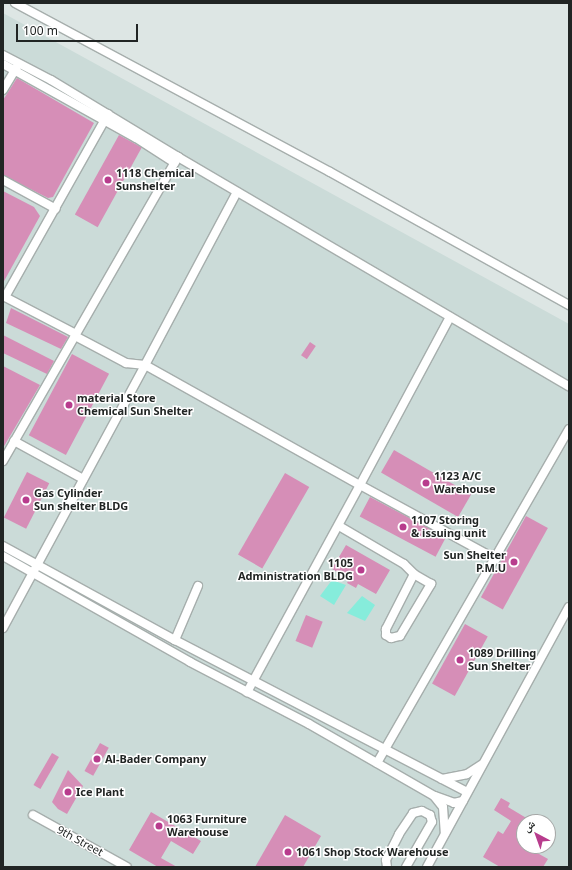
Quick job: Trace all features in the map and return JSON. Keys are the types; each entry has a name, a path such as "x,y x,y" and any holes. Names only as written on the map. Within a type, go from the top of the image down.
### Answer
{"street":[{"path":"15,3 330,172 569,305"},
{"path":"3,55 12,65 104,116 176,160 237,192 569,386"},
{"path":"3,82 12,65"},
{"path":"3,90 12,65"},
{"path":"104,116 4,299 126,363 145,365 360,485 440,526 496,559"},
{"path":"3,461 176,160"},
{"path":"3,180 53,211"},
{"path":"3,185 53,211"},
{"path":"3,628 237,192"},
{"path":"247,692 339,526 450,316"},
{"path":"377,763 496,559 569,429"},
{"path":"14,441 83,479"},
{"path":"339,526 404,564 414,574 432,584 400,636 391,638 386,635 386,629 414,574"},
{"path":"3,546 34,569 190,662 377,763 434,796 454,803 463,801"},
{"path":"3,556 34,569 254,679 467,792"},
{"path":"175,640 198,586"},
{"path":"427,867 569,607"},
{"path":"441,779 467,774 483,763"},
{"path":"434,796 443,807 445,833"},
{"path":"387,867 386,860 399,834 413,813 422,811 430,815 432,822 406,867"},
{"name":"9th Street","path":"33,815 127,867"}],"shaded area":[{"path":"3,13 569,324 569,867 3,867"}],"green space":[{"path":"332,580 346,585 334,605 320,596"},
{"path":"362,596 375,605 365,621 347,613"}],"building":[{"path":"17,78 94,123 53,197 48,198 3,175 3,100"},
{"name":"1118 Chemical Sunshelter","path":"119,135 142,148 98,227 75,215"},
{"path":"3,191 34,207 40,216 3,283"},
{"path":"11,308 68,337 61,349 6,323"},
{"path":"3,335 54,361 47,374 3,353"},
{"path":"310,342 316,346 307,359 301,355"},
{"name":"material Store Chemical Sun Shelter","path":"72,354 109,374 66,455 29,435"},
{"path":"3,366 40,385 3,448"},
{"name":"1123 A/C Warehouse","path":"394,450 471,494 458,517 381,473"},
{"name":"Gas Cylinder Sun shelter BLDG","path":"27,472 49,483 26,529 4,517"},
{"path":"285,473 309,487 262,568 238,554"},
{"name":"1107 Storing & issuing unit","path":"370,497 446,537 436,557 360,516"},
{"name":"Sun Shelter P.M.U","path":"526,516 548,528 503,609 481,597"},
{"name":"1105 Administration BLDG","path":"346,545 390,570 376,594 358,584 356,588 347,583 349,579 332,569"},
{"path":"306,615 323,622 312,648 296,641"},
{"name":"1089 Drilling Sun Shelter","path":"465,624 488,637 455,696 432,683"},
{"name":"Al-Bader Company","path":"100,743 109,748 93,776 84,771"},
{"path":"52,753 59,757 40,789 34,785"},
{"name":"Ice Plant","path":"68,770 83,786 67,814 58,809 52,802"},
{"path":"501,798 510,803 508,807 520,814 516,814 516,854 539,854 548,859 543,867 500,867 483,857 498,831 503,834 511,821 494,810"},
{"name":"1063 Furniture Warehouse","path":"151,812 201,841 193,854 171,841 161,858 177,867 158,867 129,850"},
{"name":"1061 Shop Stock Warehouse","path":"285,815 321,836 303,867 255,867"}],"place":[{"name":"1118 Chemical Sunshelter","path":"108,180"},
{"name":"material Store Chemical Sun Shelter","path":"69,405"},
{"name":"1123 A/C Warehouse","path":"426,483"},
{"name":"Gas Cylinder Sun shelter BLDG","path":"26,500"},
{"name":"1107 Storing & issuing unit","path":"403,527"},
{"name":"Sun Shelter P.M.U","path":"514,562"},
{"name":"1105 Administration BLDG","path":"361,570"},
{"name":"1089 Drilling Sun Shelter","path":"460,660"},
{"name":"Al-Bader Company","path":"97,759"},
{"name":"Ice Plant","path":"68,792"},
{"name":"1063 Furniture Warehouse","path":"159,826"},
{"name":"1061 Shop Stock Warehouse","path":"288,852"}]}
